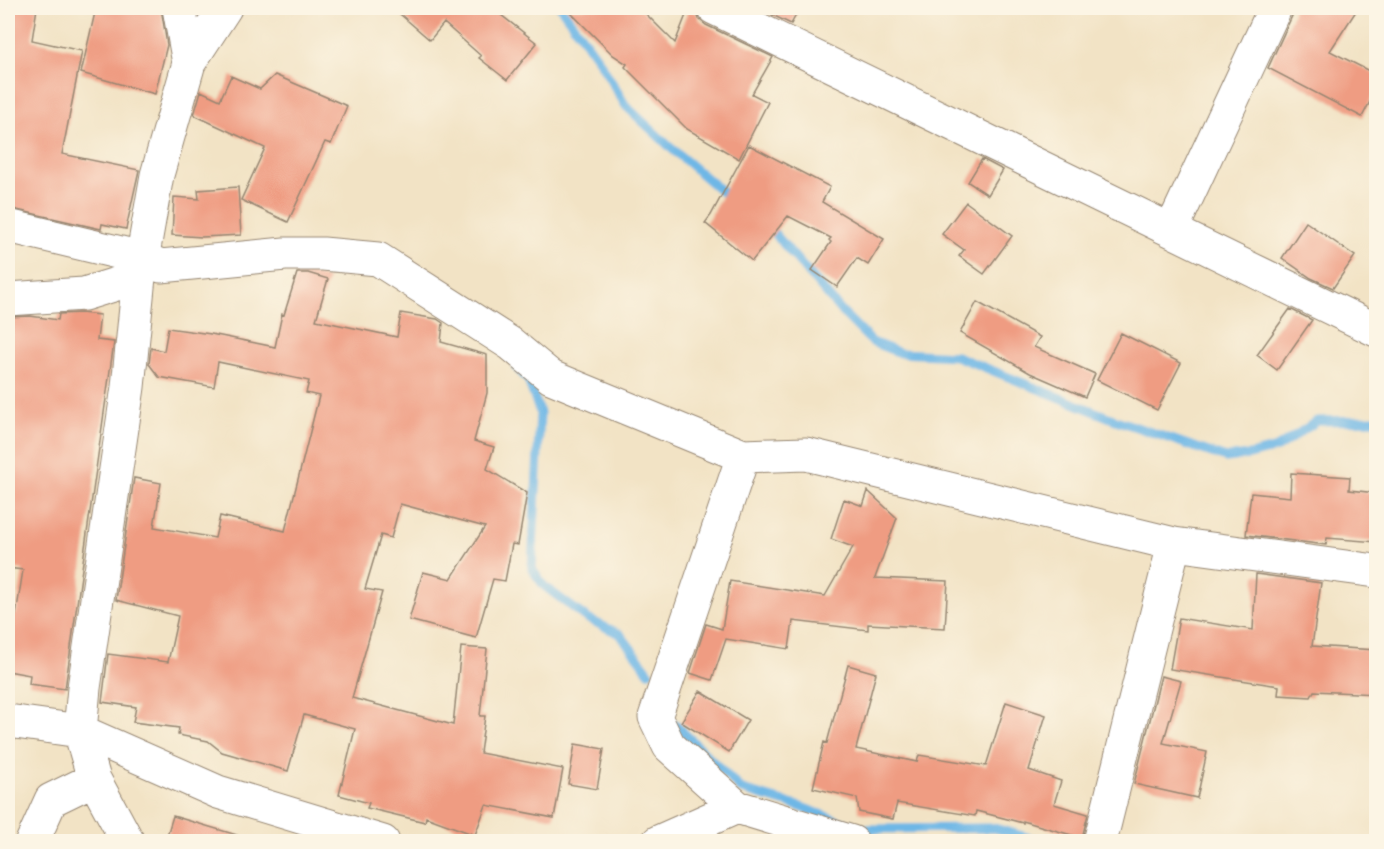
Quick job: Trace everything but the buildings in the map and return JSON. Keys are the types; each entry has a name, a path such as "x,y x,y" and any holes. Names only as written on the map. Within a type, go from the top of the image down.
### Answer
{"street":[{"path":"179,8 189,63"},
{"path":"128,842 94,779 80,731 84,688 128,387 141,267 157,175 189,63 225,8"},
{"path":"714,8 1377,330"},
{"path":"1172,229 1275,8"},
{"path":"8,226 141,267 285,254 323,254 378,259 511,344 551,377 743,456 806,454 1174,544 1377,571"},
{"path":"8,299 84,294 141,267"},
{"path":"743,456 655,717 669,746 737,807 852,842"},
{"path":"1100,842 1174,544"},
{"path":"8,721 80,731 218,792 383,842"},
{"path":"32,842 51,800 94,779"},
{"path":"658,842 737,807"}],"waterway":[{"path":"561,8 598,59 626,106 733,201"},
{"path":"765,226 775,234 841,311 872,342 900,353 956,356 1113,419 1226,458 1277,448 1317,421 1376,420"},
{"path":"517,368 528,380 540,413 532,569 544,586 588,619 620,634 649,672"},
{"path":"675,724 742,790 801,807 860,829 994,828 1044,842"}]}
